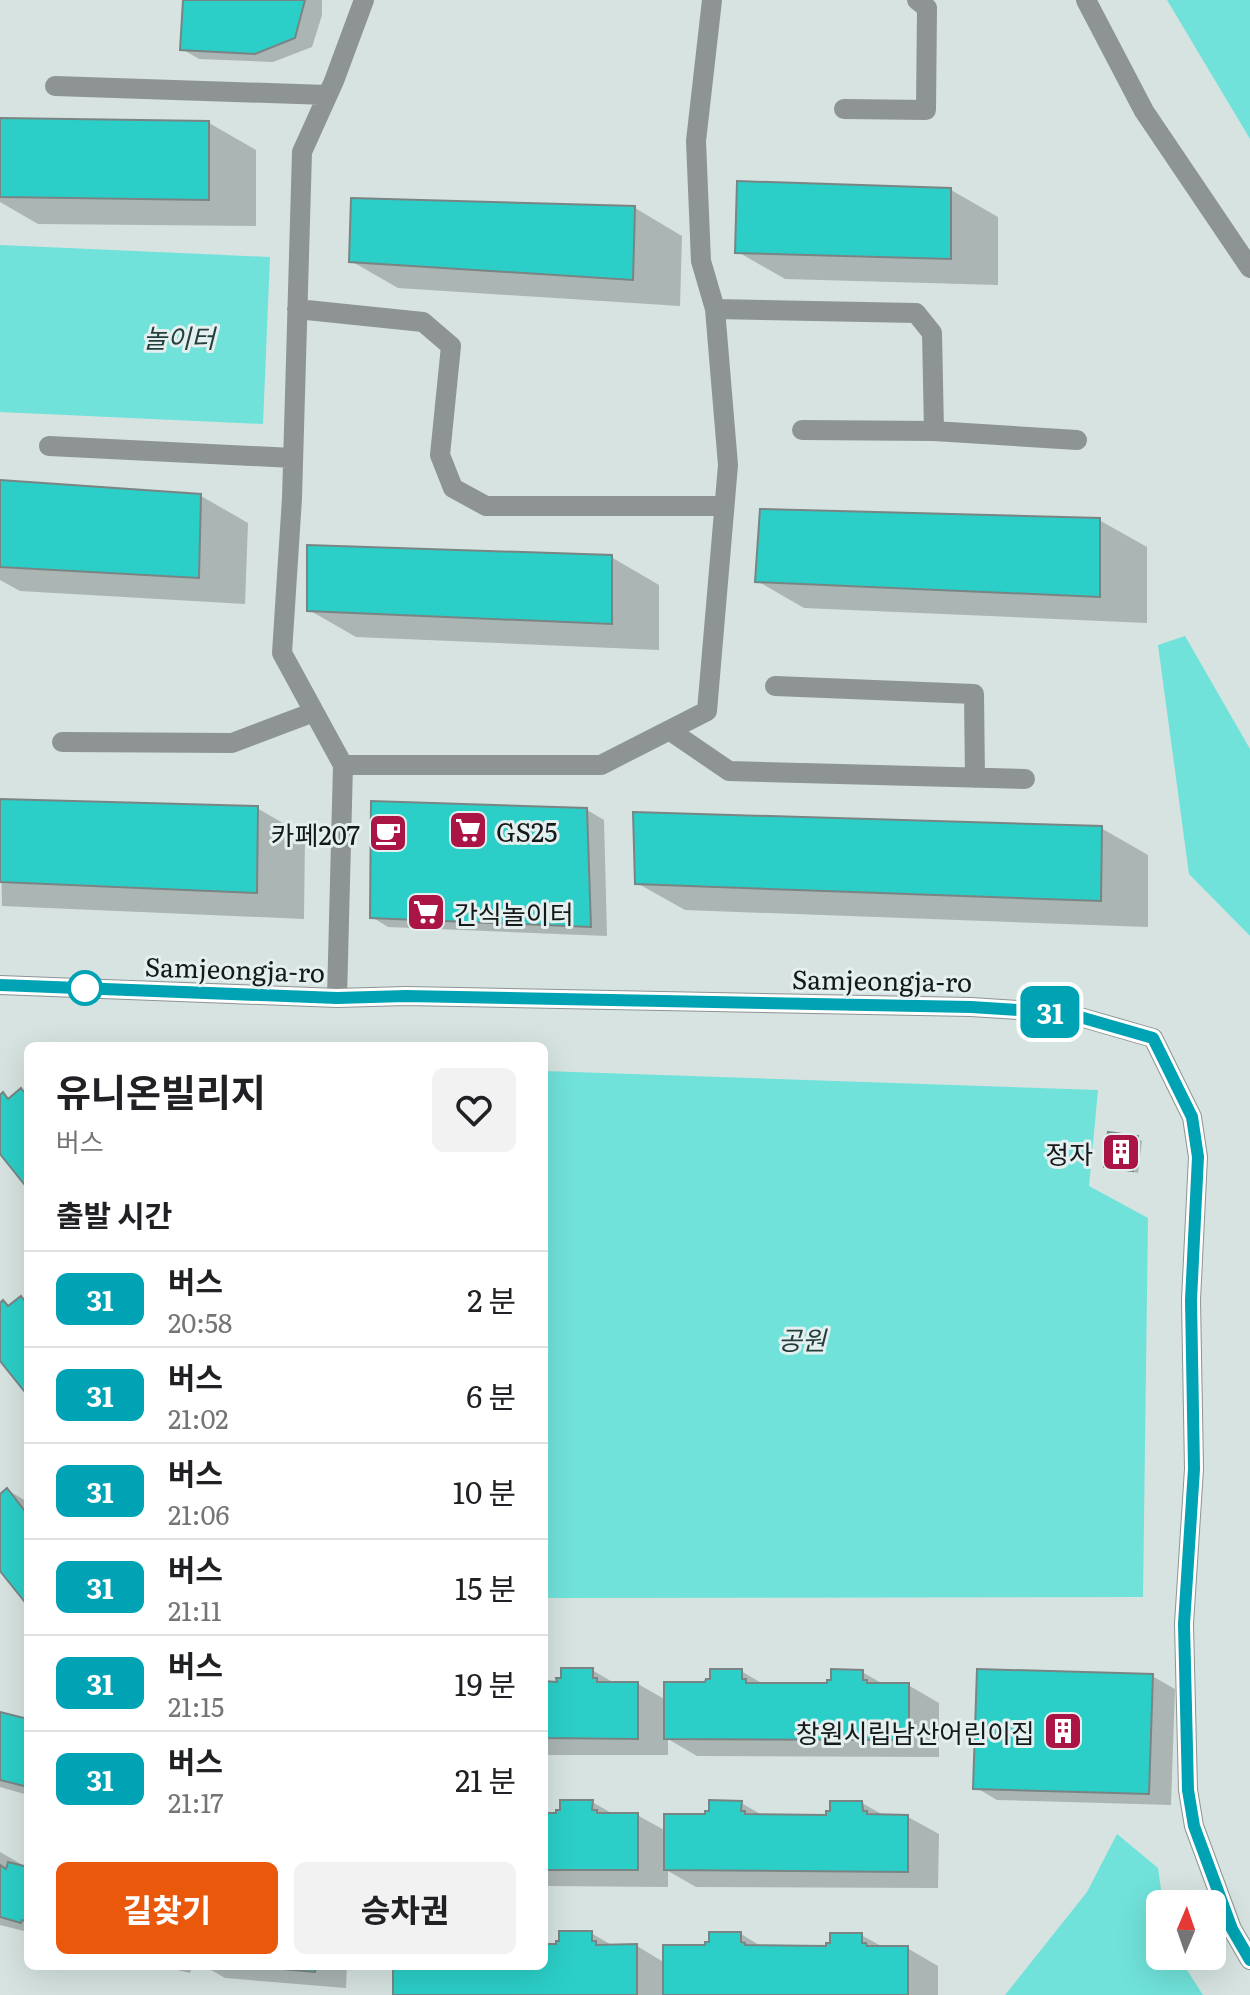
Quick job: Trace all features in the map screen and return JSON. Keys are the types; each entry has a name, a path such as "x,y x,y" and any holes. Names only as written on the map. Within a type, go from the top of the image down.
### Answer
{"street":[{"path":"337,998 343,765 282,653 293,458 302,152 364,0"},
{"path":"343,765 601,765 707,711 728,465 715,309 701,261 696,141 712,0"},
{"path":"844,109 926,110 927,8 917,0"},
{"path":"1086,0 1144,111 1250,268"},
{"path":"55,86 327,95"},
{"path":"297,309 423,322 451,346 440,455 453,488 486,506 724,506"},
{"path":"715,309 916,313 932,333 934,431"},
{"path":"802,430 934,431 1077,440"},
{"path":"49,446 293,458"},
{"path":"775,686 974,694 975,778"},
{"path":"62,742 232,743 314,712"},
{"path":"669,730 729,771 1025,779"},
{"name":"Samjeongja-ro","path":"0,985 337,998 406,996 971,1007 1066,1013 1153,1038 1192,1117 1198,1157 1191,1300 1194,1469 1184,1624 1188,1790 1194,1826 1232,1929 1250,1960"}],"green space":[{"path":"1167,0 1250,0 1250,139"},
{"name":"놀이터","path":"0,245 270,257 263,424 0,412"},
{"path":"1185,636 1250,749 1250,936 1189,874 1158,645"},
{"name":"공원","path":"548,1071 1098,1090 1089,1186 1148,1218 1143,1597 548,1598"},
{"path":"1117,1834 1158,1868 1161,1890 1146,1890 1146,1970 1187,1970 1203,1995 1005,1995 1087,1892"}],"building":[{"path":"183,0 305,0 295,38 255,54 180,50"},
{"path":"0,118 209,121 209,200 0,197"},
{"path":"737,181 951,188 951,259 735,253"},
{"path":"351,198 635,206 633,280 349,262"},
{"path":"0,480 201,494 199,578 0,567"},
{"path":"760,509 1100,518 1100,597 755,582"},
{"path":"307,545 612,555 612,624 307,611"},
{"path":"0,799 258,806 257,893 0,882"},
{"path":"371,801 587,808 591,927 370,918"},
{"path":"633,812 1102,826 1101,901 635,884"},
{"path":"21,1088 24,1092 24,1184 0,1154 0,1095 3,1092 8,1099"},
{"name":"정자","path":"1108,1132 1138,1136 1133,1171 1104,1167"},
{"path":"21,1296 24,1300 24,1391 0,1361 0,1303 3,1300 8,1306"},
{"path":"7,1488 24,1510 24,1601 0,1571 0,1494"},
{"path":"561,1668 593,1668 593,1678 597,1678 597,1682 638,1682 638,1739 548,1738 548,1681 557,1682 556,1678 561,1678"},
{"path":"710,1669 742,1669 742,1679 746,1679 746,1683 827,1683 831,1680 831,1669 863,1670 863,1680 867,1683 909,1683 909,1740 664,1739 664,1682 705,1682 710,1679"},
{"name":"창원시립남산어린이집","path":"977,1669 1153,1674 1149,1794 973,1789"},
{"path":"0,1712 24,1718 24,1786 0,1780"},
{"path":"560,1800 593,1800 592,1810 597,1810 597,1813 638,1813 638,1870 548,1870 548,1813 560,1810"},
{"path":"709,1800 742,1801 741,1811 745,1814 826,1815 826,1811 830,1811 830,1801 862,1801 863,1811 867,1814 908,1815 908,1872 664,1870 664,1814 705,1814 709,1811"},
{"path":"8,1862 24,1866 24,1921 21,1923 0,1917 0,1865 6,1869"},
{"path":"559,1931 592,1931 592,1941 596,1941 596,1945 637,1944 637,1995 393,1995 393,1970 548,1970 548,1944 559,1941"},
{"path":"709,1932 741,1932 741,1942 745,1945 826,1946 830,1943 830,1933 862,1933 862,1943 867,1946 908,1946 908,1995 663,1995 663,1945 705,1945 709,1942"}],"bus line":[{"name":"31","path":"0,985 337,998 406,996 971,1007 1066,1013 1153,1038 1192,1117 1198,1157 1191,1300 1194,1469 1184,1624 1188,1790 1194,1826 1232,1929 1250,1960"}],"place":[{"name":"GS25","path":"468,830"},
{"name":"카페207","path":"388,833"},
{"name":"간식놀이터","path":"426,912"},
{"name":"정자","path":"1121,1152"},
{"name":"창원시립남산어린이집","path":"1063,1731"}]}
